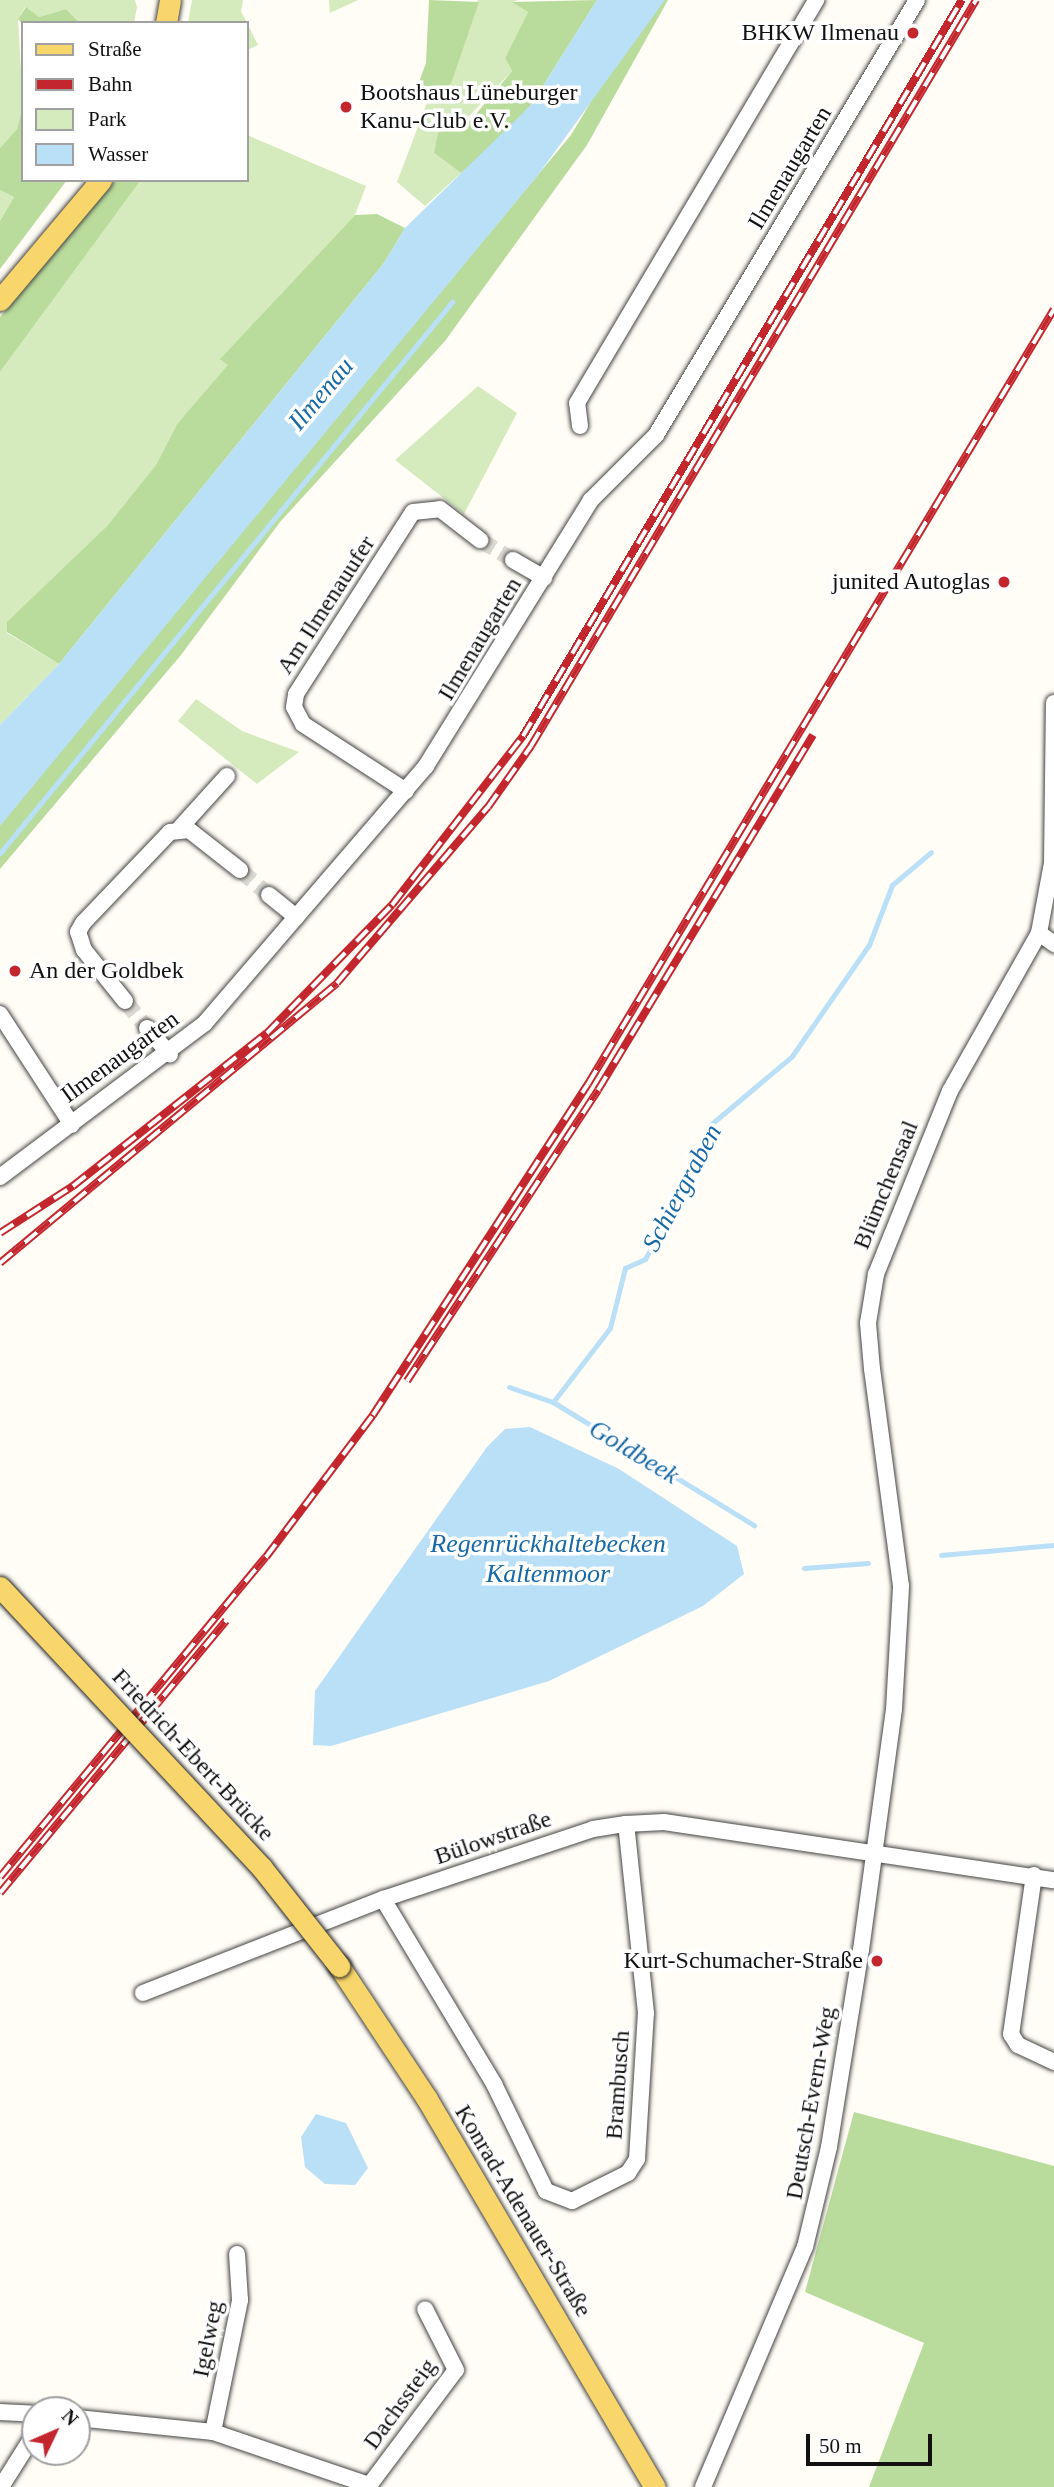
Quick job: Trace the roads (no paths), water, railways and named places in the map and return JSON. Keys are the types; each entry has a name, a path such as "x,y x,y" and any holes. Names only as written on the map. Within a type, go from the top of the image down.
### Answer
{"main road":[{"path":"0,300 99,182"},
{"name":"Friedrich-Ebert-Brücke","path":"0,1587 235,1838 340,1966"},
{"name":"Konrad-Adenauer-Straße","path":"340,1966 427,2099 655,2487"}],"street":[{"path":"580,426 577,403 816,0"},
{"name":"Ilmenaugarten","path":"0,1014 72,1125 170,1054 296,917 406,790 449,734 591,500 656,435 917,0"},
{"name":"Am Ilmenauufer","path":"406,790 303,724 294,707 296,694 413,512 440,509 480,540"},
{"path":"513,560 544,578"},
{"name":"Blümchensaal","path":"894,1709 901,1586 872,1369 869,1323 876,1274 950,1091 1039,933 1052,863 1054,703"},
{"path":"125,1002 78,932 162,839 180,828 227,776"},
{"path":"180,828 240,870"},
{"path":"269,895 296,917"},
{"path":"1039,933 1054,944"},
{"path":"147,1028 170,1054"},
{"path":"0,1177 72,1125"},
{"name":"Deutsch-Evern-Weg","path":"703,2487 805,2247 819,2196 894,1709"},
{"name":"Bülowstraße","path":"143,1993 383,1899 593,1829 664,1822 874,1851"},
{"name":"Brambusch","path":"383,1899 494,2084 546,2191 572,2200 628,2173 636,2159 645,2000 626,1824"},
{"path":"874,1851 1054,1880"},
{"path":"1034,1875 1011,2034 1018,2045 1054,2062"},
{"name":"Igelweg","path":"213,2432 240,2300 237,2254"},
{"name":"Dachssteig","path":"368,2486 456,2370 425,2309"},
{"path":"0,2412 21,2413"},
{"path":"91,2419 213,2432 368,2486"},
{"path":"1,2487 21,2456"}],"water":[{"name":"Ilmenau","path":"597,0 665,0 538,175 0,826 0,725 59,664 384,263 405,228 531,105"},
{"name":"Regenrückhaltebecken Kaltenmoor","path":"530,1427 619,1469 737,1546 744,1574 703,1606 549,1681 331,1746 313,1745 315,1691 487,1447 505,1429"},
{"path":"316,2114 346,2123 368,2168 355,2185 325,2184 305,2167 301,2137"}],"waterway":[{"path":"0,853 452,302"},
{"name":"Schiergraben","path":"553,1402 610,1328 625,1268 645,1259 686,1186 709,1126 792,1056 869,945 892,885 931,852"},
{"name":"Goldbeek","path":"509,1387 553,1402 754,1525"},
{"name":"Goldbeek","path":"941,1555 1054,1545"},
{"name":"Goldbeek","path":"804,1568 868,1563"}],"tunnel":[{"path":"480,540 513,560"},
{"path":"240,870 269,895"},
{"path":"125,1001 147,1028"}],"railway":[{"path":"0,1233 73,1186 267,1033 392,905 523,736 962,0"},
{"path":"0,1263 337,983 488,807 531,746 976,0"},
{"path":"0,1877 266,1557 373,1415 588,1084 1054,309"},
{"path":"407,1381 598,1090 813,735"},
{"path":"0,1893 226,1621"}],"place":[{"name":"BHKW Ilmenau","path":"913,33"},
{"name":"Bootshaus Lüneburger Kanu-Club e.V.","path":"346,107"},
{"name":"junited Autoglas","path":"1004,582"},
{"name":"An der Goldbek","path":"15,971"},
{"name":"Kurt-Schumacher-Straße","path":"877,1961"}]}
